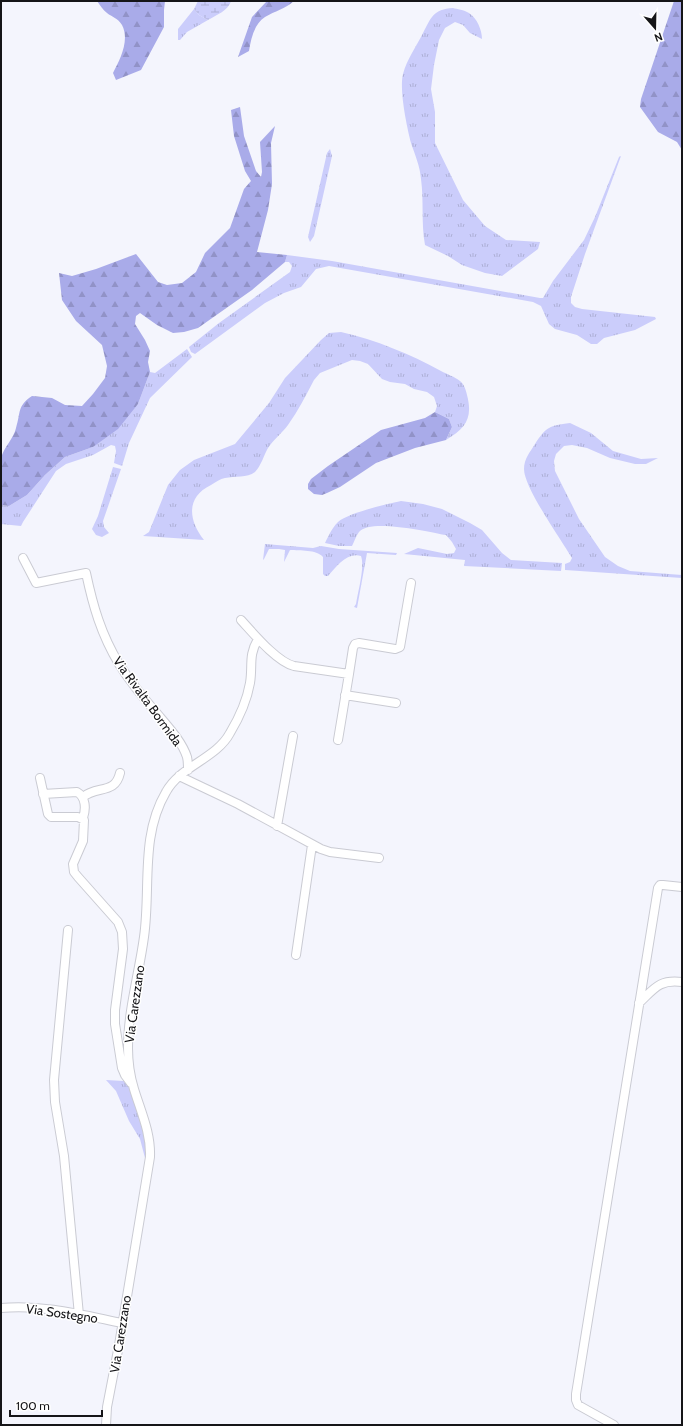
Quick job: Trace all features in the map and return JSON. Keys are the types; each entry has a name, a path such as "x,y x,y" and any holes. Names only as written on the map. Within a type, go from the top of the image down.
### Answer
{"street":[{"name":"Via Rivalta Bormida","path":"23,558 36,584 86,573 92,604 101,628 113,652 122,669 137,690 176,738 187,758 188,770"},
{"path":"338,740 353,648 355,644 395,649 400,647 412,583"},
{"path":"240,620 258,639 288,665 349,674"},
{"name":"Via Carezzano","path":"106,1425 107,1407 148,1172 150,1150 147,1128 133,1085 129,1056 129,1026 145,931 150,838 154,821 164,794 170,785 179,776 225,742 231,732 244,705 249,687 252,653 258,639"},
{"path":"345,695 396,703"},
{"path":"277,826 293,736"},
{"path":"83,797 92,791 111,787 116,782 120,773"},
{"path":"179,776 233,801 312,845 329,852 379,858"},
{"path":"40,778 46,811 51,817 83,818"},
{"path":"43,794 77,792 83,797 83,841 73,868 78,877 118,922 122,932 123,949 116,996 115,1017 122,1068 126,1078 133,1085"},
{"path":"296,955 312,845"},
{"path":"614,1425 578,1405 576,1394 658,887 664,885 682,887"},
{"path":"68,930 54,1093 64,1156 79,1315"},
{"path":"639,1003 662,983 670,981 682,982"},
{"name":"Via Sostegno","path":"1,1308 36,1308 122,1323"}],"green space":[{"path":"97,1 165,1 164,27 141,70 116,80 113,73 125,43 124,31 122,25 117,19 106,12"},
{"path":"198,1 231,1 225,10 208,20 199,15 194,9"},
{"path":"267,1 294,1 261,20 254,32 249,51 238,57 252,17"},
{"path":"674,1 682,1 682,150 677,142 658,132 640,107 641,99"},
{"path":"453,8 472,15 480,28 482,39 470,33 463,25 455,22 445,28 439,40 431,89 435,112 435,143 463,200 485,226 506,240 540,242 538,249 502,276 485,273 462,265 448,256 425,245 420,174 411,143 404,108 402,81 407,63 431,19 441,10"},
{"path":"194,9 199,15 208,20 187,32 180,40 178,40 178,29"},
{"path":"240,107 244,136 256,171 261,177 260,142 275,126 271,143 272,184 268,210 257,252 287,255 285,262 252,290 198,328 173,333 157,325 140,313 136,316 135,324 150,351 148,362 150,372 138,404 118,429 93,447 65,457 45,475 27,495 9,506 1,505 1,458 15,432 20,410 24,403 32,396 52,398 65,405 82,406 105,378 107,366 102,345 76,321 62,300 59,273 72,276 136,254 158,282 167,285 182,283 196,272 205,253 230,228 244,189 251,181 245,171 234,136 231,110"},
{"path":"330,149 332,156 314,236 310,242 308,237 327,153"},
{"path":"621,156 585,254 571,297 571,303 575,307 582,309 655,317 656,319 635,330 604,338 597,344 591,344 577,335 555,329 549,324 541,306 533,302 329,266 316,269 301,287 284,293 265,303 195,354 191,352 189,347 219,323 290,272 292,266 289,262 285,262 287,255 332,261 543,298 553,281 584,240 619,157"},
{"path":"341,332 392,348 460,381 463,384 469,403 468,416 463,427 446,440 452,427 449,419 435,412 437,406 434,397 427,392 414,389 405,384 390,382 382,379 368,364 352,360 320,373 314,380 299,409 288,425 268,448 261,464 255,472 245,476 221,479 203,490 197,496 192,510 193,517 195,525 204,540 143,536 149,532 168,485 180,470 194,460 235,444 269,403 285,378 329,333"},
{"path":"187,349 192,357 150,398 129,443 122,466 114,463 116,451 115,446 111,445 93,455 66,464 56,471 21,526 1,524 1,505 9,506 27,495 45,475 65,457 93,447 138,404 150,372 155,373"},
{"path":"435,412 449,419 452,427 446,440 415,448 376,463 340,487 322,495 314,494 308,489 308,484 311,479 381,430 425,418"},
{"path":"570,423 591,433 613,451 641,459 658,458 646,464 635,464 610,458 587,448 572,445 564,446 556,454 554,461 555,471 579,519 605,557 618,566 630,571 682,575 682,578 565,570 565,564 570,562 572,558 536,500 526,478 524,469 528,456 539,438 546,430 553,426"},
{"path":"113,467 121,469 103,521 104,527 109,533 102,537 96,535 92,529 98,516"},
{"path":"401,501 423,504 442,509 470,523 482,530 502,553 511,560 562,563 561,571 464,566 465,560 404,554 418,548 447,554 454,553 456,549 446,535 400,527 375,526 365,528 359,532 352,546 339,546 325,543 338,522 350,515"},
{"path":"265,544 313,548 321,546 339,549 397,553 396,555 367,553 357,608 354,607 356,604 362,573 361,556 356,555 347,558 328,576 325,576 323,574 323,557 320,554 290,550 284,562 285,550 269,549 263,560"},
{"path":"106,1080 124,1081 134,1097 144,1125 148,1159 145,1158 140,1139 129,1121 116,1091"}]}
